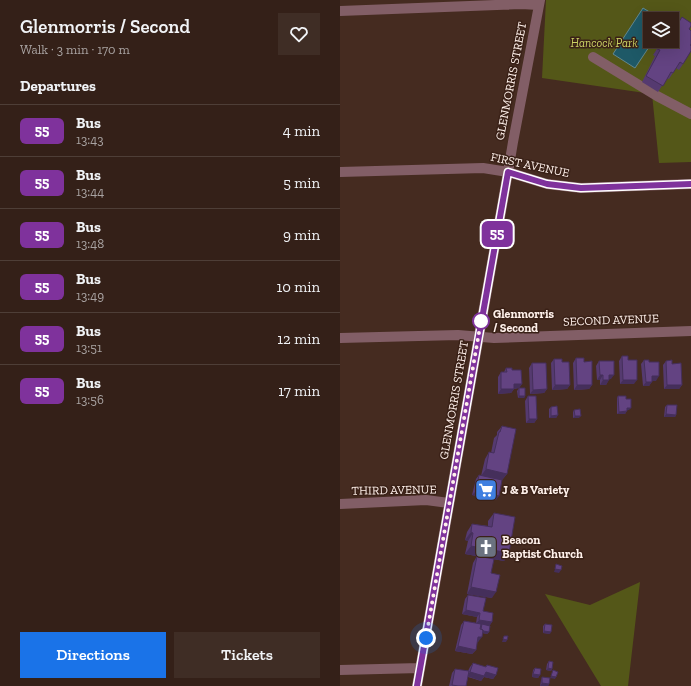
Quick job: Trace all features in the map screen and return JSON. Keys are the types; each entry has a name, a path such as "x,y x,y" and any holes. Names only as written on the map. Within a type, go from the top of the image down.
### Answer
{"street":[{"path":"340,11 539,2"},
{"name":"GLENMORRIS STREET","path":"417,686 508,172 512,142 539,2"},
{"path":"593,57 657,96 691,114"},
{"name":"FIRST AVENUE","path":"340,172 483,168 508,172 547,184 581,188 691,184"},
{"name":"SECOND AVENUE","path":"340,338 458,335 502,338 691,330"},
{"name":"THIRD AVENUE","path":"340,504 426,500 449,503"},
{"path":"340,670 420,668"}],"green space":[{"name":"Hancock Park","path":"546,0 691,0 691,162 659,163 652,94 542,78"},
{"path":"640,582 628,686 601,686 545,594 590,605"}],"water":[{"path":"643,8 650,12 643,12 643,48 648,48 635,68 613,54"}],"building":[{"path":"682,17 691,23 689,29 691,31 691,51 683,64 680,62 673,73 671,72 663,86 646,76 660,50 657,49 679,48 679,22"},
{"path":"622,356 628,356 628,360 637,360 637,380 623,380"},
{"path":"576,358 584,358 584,362 592,361 592,385 577,385"},
{"path":"554,359 562,359 562,362 569,362 570,385 555,385"},
{"path":"644,360 649,360 649,362 659,362 659,376 652,376 652,382 646,382"},
{"path":"672,360 672,364 681,363 682,385 667,385 666,361"},
{"path":"599,361 614,361 614,375 609,375 609,380 603,380 603,375 600,375"},
{"path":"532,363 546,363 547,389 533,390"},
{"path":"506,368 521,370 522,384 514,384 514,389 501,389 501,372 507,372"},
{"path":"519,388 525,388 525,396 519,396"},
{"path":"528,396 536,396 537,419 529,419"},
{"path":"618,396 626,396 626,399 631,399 631,408 627,408 627,411 619,412"},
{"path":"667,405 677,405 676,415 666,414"},
{"path":"557,406 558,415 551,416 551,407"},
{"path":"580,409 581,416 575,416 574,410"},
{"path":"502,426 516,429 507,474 486,469 489,452 494,453"},
{"name":"J & B Variety","path":"479,475 502,480 499,496 476,491"},
{"name":"Beacon Baptist Church","path":"494,513 515,517 509,553 471,546 473,533 471,532 472,524 492,527"},
{"path":"477,556 494,559 491,573 500,575 496,592 471,587"},
{"path":"556,564 562,566 561,570 555,569"},
{"path":"468,595 486,598 483,611 493,613 492,622 479,620 480,613 466,610"},
{"path":"464,621 481,624 480,629 483,630 482,637 478,637 476,650 458,646"},
{"path":"482,624 490,626 489,632 481,629"},
{"path":"545,624 552,625 551,632 544,631"},
{"path":"504,636 508,636 507,640 503,639"},
{"path":"549,661 553,662 552,669 548,668"},
{"path":"473,663 486,667 487,665 498,668 496,675 486,672 484,676 470,672"},
{"path":"535,668 541,669 540,675 533,674"},
{"path":"455,669 469,671 466,686 452,685"},
{"path":"553,670 558,672 556,677 551,676"},
{"path":"542,677 550,678 549,684 542,683"}],"bus line":[{"name":"55","path":"417,686 508,172 547,184 581,188 691,184"}],"place":[{"name":"Glenmorris / Second","path":"481,321"},
{"name":"J & B Variety","path":"486,490"},
{"name":"Beacon Baptist Church","path":"486,547"}],"route":[{"path":"426,638 481,321"}]}
